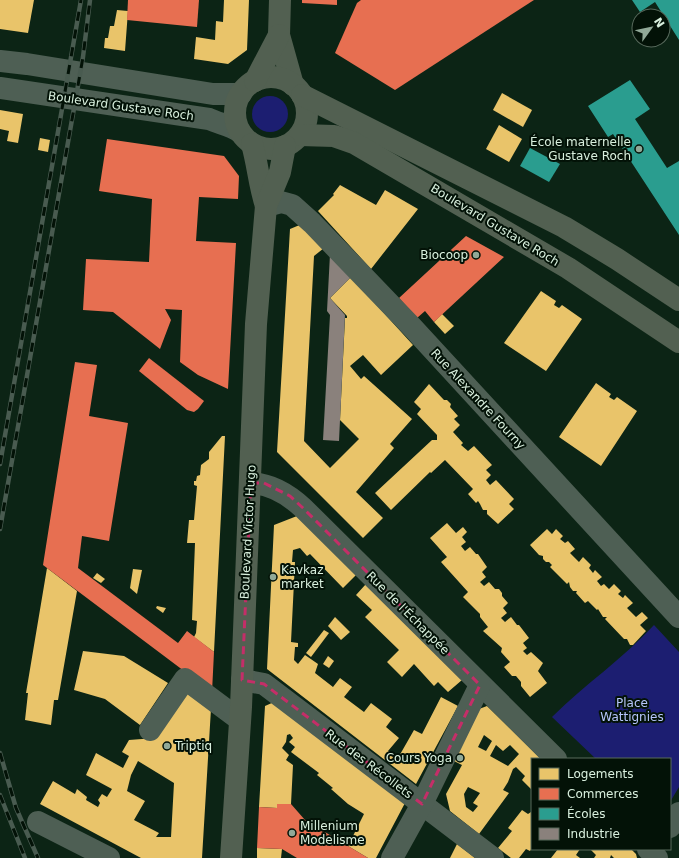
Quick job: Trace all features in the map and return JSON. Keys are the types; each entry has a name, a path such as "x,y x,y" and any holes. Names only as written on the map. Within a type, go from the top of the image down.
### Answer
{"main road":[{"path":"279,35 235,109 235,117 246,138 272,149 292,141 306,120 305,103 297,90 279,35 280,0"},
{"path":"248,88 274,78 297,90"},
{"name":"Boulevard Gustave Roch","path":"297,90 564,227 617,259 679,300"},
{"name":"Boulevard Gustave Roch","path":"292,141 334,136 354,143 568,268 679,342"},
{"name":"Boulevard Victor Hugo","path":"246,138 258,167 259,184 266,206"},
{"name":"Boulevard Victor Hugo","path":"231,858 242,680 251,483 256,324 266,206 292,141"}],"street":[{"name":"Boulevard Gustave Roch","path":"0,61 213,94 248,88"},
{"name":"Boulevard Gustave Roch","path":"0,88 209,119 218,123 231,125 246,138"},
{"name":"Rue Alexandre Fourny","path":"266,206 281,202 292,205 312,223 412,327 679,617"},
{"name":"Rue de l'Échappée","path":"251,483 264,483 290,496 555,758"},
{"path":"150,730 185,679 240,720"},
{"name":"Rue des Récollets","path":"242,680 264,684 493,858"},
{"path":"392,858 422,804 480,685"},
{"path":"671,825 679,812"},
{"path":"38,822 109,858"}],"highlighted area":[{"path":"251,483 264,483 290,496 480,685 422,804 264,684 242,680"}],"green space":[{"path":"274,96 283,101 287,107 287,121 283,127 274,132 266,132 257,127 253,121 252,110 257,101 263,97"},
{"name":"Place Wattignies","path":"654,625 679,652 679,787 671,800 671,758 595,758 552,717"}],"building: Logements":[{"path":"0,0 34,0 28,33 0,29"},
{"path":"224,0 249,0 247,50 228,64 194,59 196,37 215,40 216,21 223,22"},
{"path":"117,10 128,11 125,51 104,48 105,38 108,38 110,26 114,26"},
{"path":"502,93 532,110 523,127 493,110"},
{"path":"0,110 23,114 18,143 7,141 9,131 0,129"},
{"path":"499,125 522,139 509,162 486,149"},
{"path":"40,138 50,140 48,152 38,150"},
{"path":"340,185 376,205 385,190 418,209 371,269 318,211 334,195 333,194"},
{"path":"302,224 324,248 314,256 304,441 330,468 359,439 340,420 345,318 347,318 347,316 330,298 351,277 413,345 381,375 363,355 350,366 361,379 364,376 412,419 390,444 394,448 356,492 383,518 363,538 277,452 290,229"},
{"path":"541,291 556,301 554,305 559,308 562,305 582,319 546,371 504,343"},
{"path":"442,314 454,326 445,334 434,322"},
{"path":"596,383 611,394 609,397 614,400 617,397 637,411 601,466 559,437"},
{"path":"429,384 444,400 447,400 451,404 450,407 458,416 454,419 460,425 453,432 463,443 461,445 468,451 474,446 492,465 486,470 491,475 486,480 490,485 496,480 514,499 509,504 514,509 498,524 487,514 487,510 483,510 478,501 476,503 468,494 473,489 445,460 431,473 430,472 391,510 375,493 432,440 437,440 437,435 417,414 421,409 414,402"},
{"path":"222,436 225,436 214,652 194,637 196,633 197,621 192,620 195,543 187,543 189,520 194,520 197,486 194,485 194,481 196,481 197,476 200,475 201,465 209,459 209,452"},
{"path":"297,516 356,575 343,588 310,554 307,556 300,548 293,550 292,562 295,562 291,642 298,643 298,647 295,647 294,660 298,664 305,655 318,664 315,673 333,687 340,678 352,687 344,697 364,712 371,703 392,719 386,727 399,738 388,751 398,758 414,730 422,734 441,697 458,706 416,784 267,669 274,525"},
{"path":"447,523 456,533 463,527 467,532 462,537 466,542 461,546 465,551 470,547 476,554 478,554 487,567 482,572 486,577 480,582 484,586 489,582 495,589 499,589 502,596 508,603 503,608 507,613 501,618 505,622 511,617 517,625 519,625 529,638 523,643 527,648 523,651 527,655 531,652 543,663 538,671 547,683 530,697 521,686 521,682 516,676 512,676 504,667 510,662 501,652 502,648 483,631 488,627 480,617 480,614 463,597 468,592 441,562 447,557 430,538"},
{"path":"547,529 552,534 556,529 563,536 560,539 565,543 568,541 575,549 570,553 579,562 583,557 591,565 589,568 593,573 595,570 602,577 597,581 601,586 604,584 609,589 614,584 621,591 618,594 623,598 625,595 633,603 627,608 636,617 642,612 648,618 640,625 646,631 633,645 630,645 627,639 624,639 605,619 607,617 603,617 598,609 597,610 588,601 585,603 576,593 577,591 573,591 569,582 567,584 550,567 552,565 549,562 546,562 543,559 543,556 539,555 530,545"},
{"path":"47,568 77,591 58,700 54,700 51,725 25,720 28,693 26,693"},
{"path":"133,569 142,570 137,594 130,588"},
{"path":"97,573 105,579 101,583 93,578"},
{"path":"366,584 462,680 448,692 438,682 434,686 414,664 402,677 387,662 399,650 365,617 372,610 356,595"},
{"path":"157,606 166,608 163,613 156,608"},
{"path":"335,617 350,632 341,640 328,626"},
{"path":"324,630 329,633 311,657 306,653"},
{"path":"83,651 124,656 168,683 140,725 105,699 74,690"},
{"path":"328,656 334,661 329,668 323,664"},
{"path":"194,679 212,692 202,858 141,858 40,804 53,781 75,794 77,789 87,797 86,800 98,807 100,803 98,800 102,794 107,797 112,789 86,775 96,753 123,768 129,756 122,752 129,740 155,738","holes":["138,761 174,783 171,837 156,837 159,833 134,820 145,801 127,791 131,775"]},
{"path":"274,702 405,803 376,858 368,858 348,846 364,814 348,804 331,789 333,788 317,775 319,773 291,752 295,747 289,742 293,738 290,734 287,735 286,742 282,748 289,755 286,760 293,765 291,804 277,804 277,808 259,807 265,706"},
{"path":"487,706 540,758 531,758 531,789 522,780 525,776 516,767 513,769 503,790 509,793 479,834 450,811 446,794 462,765 452,760 479,709","holes":["484,735 492,741 486,751 478,747","496,745 503,751 510,745 519,754 508,766 490,756","468,787 480,793 473,803 478,806 473,812 466,807 464,794"]},
{"path":"522,810 528,814 531,812 531,850 530,851 526,849 519,858 511,858 498,848 512,831 508,828"},
{"path":"457,844 475,858 450,858"},
{"path":"257,848 282,849 281,858 257,858"},
{"path":"557,850 579,850 576,855 580,858 551,858"},
{"path":"591,850 632,850 636,854 637,858 614,858 611,855 610,858 594,858 596,855"}],"building: Commerces":[{"path":"128,0 199,0 197,27 127,20"},
{"path":"302,0 337,0 337,5 302,3"},
{"path":"361,0 534,0 395,90 335,53 357,3"},
{"path":"107,139 224,156 239,176 238,199 199,197 196,241 236,243 228,389 198,375 180,362 182,310 165,309 171,320 160,349 113,312 83,310 86,259 149,262 152,199 99,191"},
{"path":"466,236 504,257 434,322 425,311 417,318 399,298"},
{"path":"149,358 204,401 198,409 194,412 187,410 139,371"},
{"path":"75,362 97,365 89,416 128,423 109,541 82,536 78,568 178,643 187,631 214,652 212,692 43,565"},
{"name":"Millenium Modelisme","path":"277,804 291,804 305,820 368,858 297,858 282,849 257,848 259,807 277,808"}],"building: Écoles":[{"path":"632,0 679,0 679,40 671,27 671,8 659,8 655,2 646,8 637,8"},
{"name":"École maternelle Gustave Roch","path":"630,80 650,109 635,119 667,168 679,161 679,235 613,134 608,137 588,106"},
{"path":"530,148 560,164 549,182 520,166"}],"building: Industrie":[{"path":"330,254 351,277 330,298 345,315 339,441 323,440 330,315 327,311"}],"railway":[{"path":"0,464 81,0"},
{"path":"0,529 83,57 90,0"},
{"path":"0,753 16,808 38,858"},
{"path":"0,795 25,858"}],"place":[{"name":"École maternelle Gustave Roch","path":"639,149"},
{"name":"Biocoop","path":"476,255"},
{"name":"Kavkaz market","path":"273,577"},
{"name":"Triptiq","path":"167,746"},
{"name":"Cours Yoga","path":"460,758"},
{"name":"Millenium Modelisme","path":"292,833"}]}
